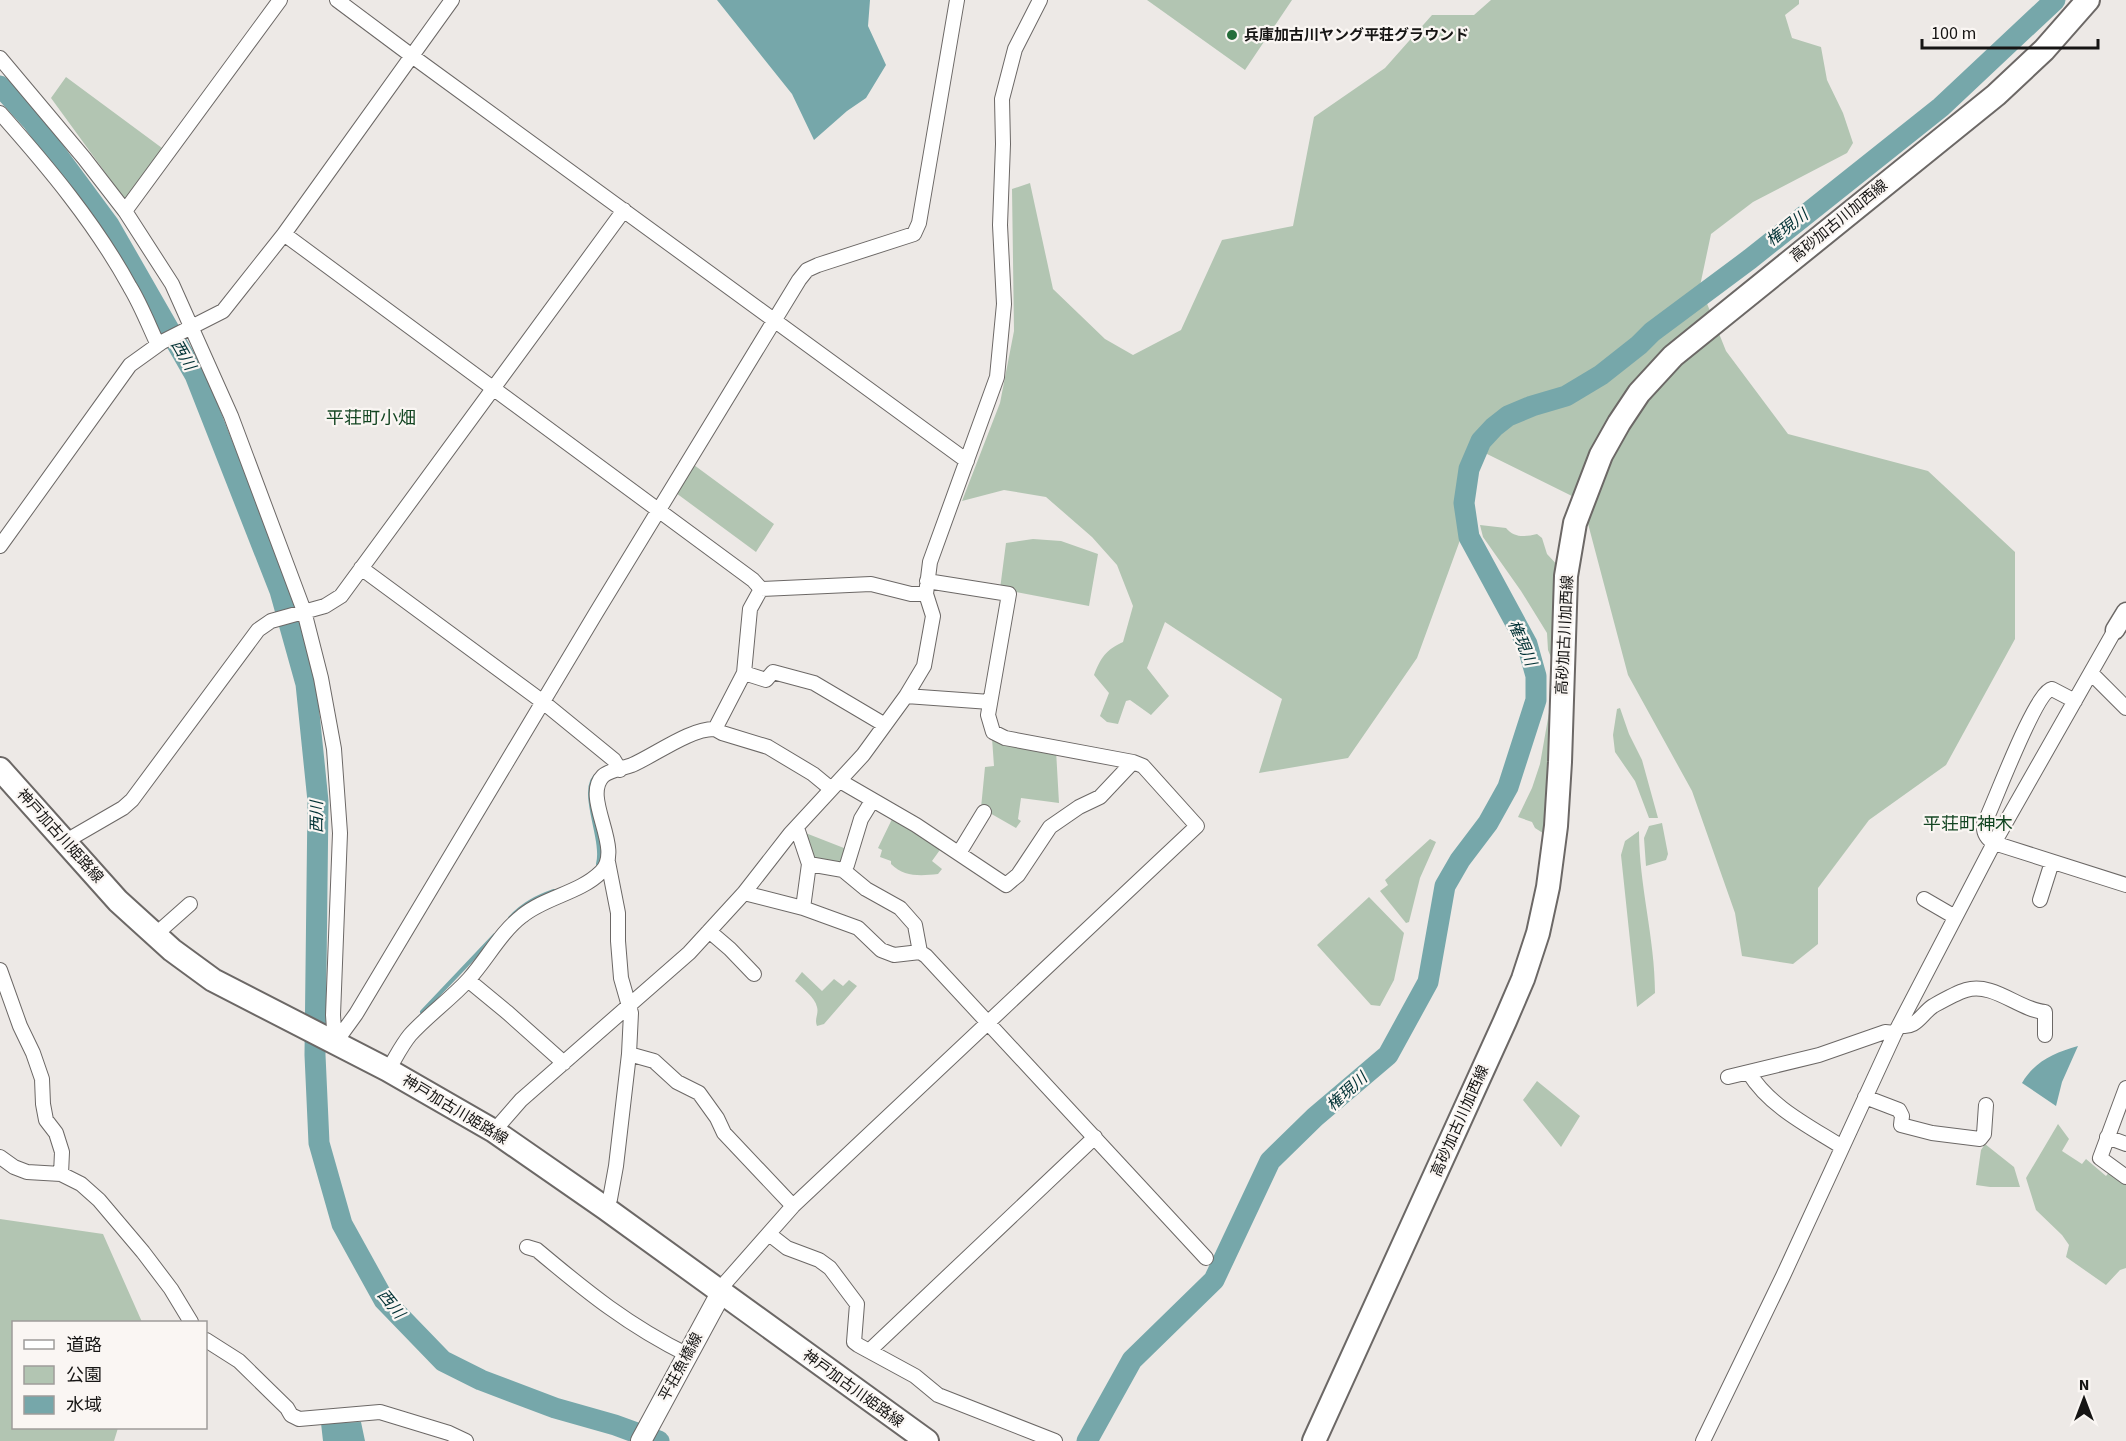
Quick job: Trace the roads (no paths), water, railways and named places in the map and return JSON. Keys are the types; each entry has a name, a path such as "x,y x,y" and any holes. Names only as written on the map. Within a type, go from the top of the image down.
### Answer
{"main road":[{"name":"高砂加古川加西線","path":"1314,1441 1505,1022 1523,979 1538,933 1548,887 1556,826 1566,576 1575,524 1601,455 1639,393 1673,356 1996,95 2044,50 2088,0"},
{"name":"神戸加古川姫路線","path":"4,780 66,841 118,901 155,935 213,980 388,1070 494,1131 605,1208 927,1441"},
{"name":"平荘魚橋線","path":"645,1433 721,1293"}],"street":[{"path":"125,211 280,0"},
{"path":"338,0 967,461"},
{"path":"0,546 130,365 160,344 223,311 284,234 452,0"},
{"path":"332,1042 362,1004 658,511 807,270 914,234 919,223 957,0"},
{"path":"494,1131 521,1100 689,953 744,893 797,828 863,754 906,696 924,666 933,616 927,587 930,562 997,377 1004,304 1000,225 1002,99 1015,49 1040,0"},
{"path":"0,58 125,211 172,284 231,416 304,611 321,678 334,749 340,833 332,1042"},
{"path":"0,113 51,172 104,244 131,288 160,344"},
{"path":"66,841 123,808 132,800 252,636 272,621 325,606 341,596 624,210"},
{"path":"284,234 753,580 761,589"},
{"path":"361,568 543,702 614,760 621,770"},
{"path":"721,1293 726,1282 793,1206 1197,826 1143,766 1133,762 1005,738 993,732 989,721 990,702 1009,594 927,587 911,594 871,584 761,589"},
{"path":"715,729 744,673 750,609 761,589"},
{"path":"1703,1441 1783,1276 1897,1029 1994,843 2126,612"},
{"path":"744,673 766,680 773,672 814,683 885,725"},
{"path":"2091,673 2126,708"},
{"path":"2075,701 2049,690 2038,704 2029,719 1984,825 1986,835 1994,843 2126,885"},
{"path":"906,696 990,702"},
{"path":"605,1208 613,1185 629,1054 629,1005 621,978 618,913 608,862 608,845 597,796 598,783 605,774 621,770 686,737 707,729 715,729 768,747 813,774 872,801 916,825 1002,883 1009,884 1018,875 1050,827 1079,807 1100,797 1133,762"},
{"path":"843,870 847,865 861,819 872,801"},
{"path":"959,853 984,812"},
{"path":"797,828 809,864 803,908"},
{"path":"388,1070 409,1036 468,980 522,916 582,885 602,872 608,862"},
{"path":"2040,900 2052,862"},
{"path":"809,864 843,870 866,889 900,908 915,925 920,952"},
{"path":"744,893 803,908 858,928 881,950 894,955 920,952 926,956 1206,1258"},
{"path":"1924,899 1955,917"},
{"path":"155,935 190,904"},
{"path":"709,931 754,974"},
{"path":"0,970 42,1079 46,1120 57,1132 62,1152 61,1174"},
{"path":"468,980 564,1063"},
{"path":"1728,1077 1836,1050 1910,1026 1924,1016 1930,1008 1967,990 1986,991 2012,998 2020,1004 2045,1012 2045,1035"},
{"path":"629,1054 654,1061 677,1082 699,1093 724,1132 793,1206"},
{"path":"1749,1073 1755,1084 1789,1114 1842,1147"},
{"path":"2126,1090 2100,1158 2126,1178"},
{"path":"1865,1097 1899,1110 1902,1116 1901,1125 1932,1133 1980,1138 1984,1134 1986,1105"},
{"path":"869,1351 1095,1137"},
{"path":"2107,1137 2126,1144"},
{"path":"0,1157 14,1167 27,1172 61,1174 81,1184 99,1200 171,1288 190,1321"},
{"path":"0,1172 14,1167"},
{"path":"770,1234 787,1248 819,1260 830,1268 856,1304 854,1342 915,1376 938,1395 1055,1441"},
{"path":"527,1247 537,1250 615,1313 688,1355"},
{"path":"207,1341 238,1361 287,1408 291,1415 299,1419 380,1412 449,1433 465,1441"}],"water":[{"path":"717,0 870,0 868,26 886,65 866,98 847,111 814,140 792,94"},
{"path":"2078,1046 2062,1082 2056,1106 2022,1083 2039,1063"},
{"path":"361,1422 365,1441 323,1441 321,1423"}],"waterway":[{"name":"権現川","path":"1087,1441 1132,1360 1214,1280 1270,1161 1315,1117 1388,1055 1428,982 1445,886 1460,860 1488,823 1508,787 1536,700 1536,676 1527,644 1469,537 1464,503 1469,469 1481,441 1508,416 1566,396 1601,375 1652,332 1750,259 1941,107 2055,0"},
{"name":"西川","path":"0,86 33,122 109,225 195,375 280,591 306,684 318,801 315,1055 319,1143 342,1224 384,1300 443,1361 481,1380 555,1408 615,1425 659,1441"},
{"path":"598,864 598,841 590,801 590,789 599,773"},
{"path":"510,918 530,902 554,891"},
{"path":"422,1012 495,935"}],"place":[{"name":"兵庫加古川ヤング平荘グラウンド","path":"1232,35"}],"district":[{"name":"平荘町小畑","path":"371,418"},
{"name":"平荘町神木","path":"1968,824"}]}
